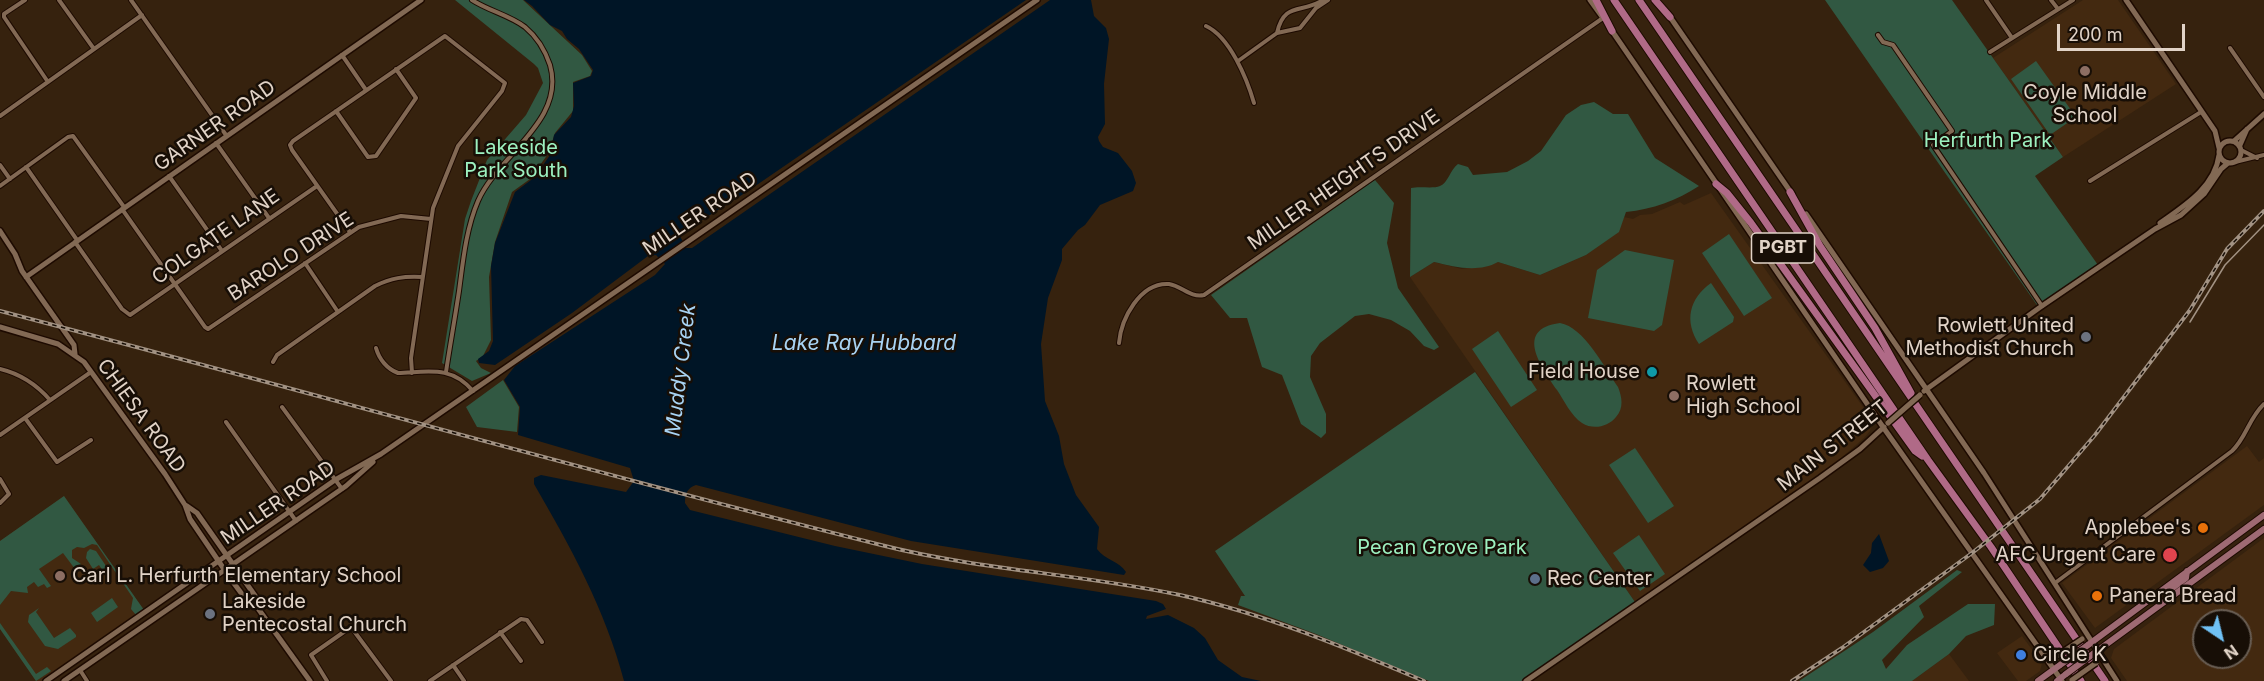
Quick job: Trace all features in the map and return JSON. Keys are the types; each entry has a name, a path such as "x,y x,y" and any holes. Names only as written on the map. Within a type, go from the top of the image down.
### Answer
{"highway":[{"path":"1596,0 1612,31"},
{"name":"PGBT","path":"1614,0 1928,460 1991,547 2080,681"},
{"name":"PGBT","path":"1639,0 2105,681"},
{"path":"1657,0 1670,17"},
{"path":"1716,184 1727,193 1750,223 1915,451 1928,460"},
{"path":"1790,192 1820,246 1881,338 1909,387 1912,399"}],"main road":[{"name":"GARNER ROAD","path":"26,277 421,0"},
{"name":"MILLER ROAD","path":"46,681 335,480 381,454 473,391 1037,0"},
{"path":"1590,0 2041,651 2057,667 2061,679 2264,529"},
{"path":"2126,0 2211,126 2241,148"},
{"path":"1670,17 1790,192 1922,392 1984,473 2095,652 2117,681"},
{"path":"2219,148 2264,114"},
{"name":"MAIN STREET","path":"1526,681 1820,478 1860,448 1922,392 2188,204 2203,188 2217,167 2218,138 2211,126"},
{"path":"2219,155 2228,163 2235,162 2240,157 2241,148 2250,126"},
{"name":"MAIN STREET","path":"2155,229 2175,219 2197,202 2228,163"},
{"path":"0,231 26,277 74,345 75,354"},
{"name":"CHIESA ROAD","path":"0,327 49,341 75,354 92,371 185,505 190,519 219,562 250,605 257,607 310,681"},
{"name":"MILLER ROAD","path":"64,681 342,489 381,454"},
{"name":"CHIESA ROAD","path":"185,505 197,513 258,600 257,607"},
{"path":"2038,681 2264,515"},
{"path":"2236,536 2242,544"},
{"path":"2168,599 2172,589 2186,578 2187,571"},
{"path":"2041,651 2058,656 2082,639 2084,631"},
{"path":"2072,681 2096,663 2103,664 2112,673"}],"street":[{"path":"26,0 4,14 4,17 48,82"},
{"path":"59,0 94,49"},
{"path":"131,0 226,135"},
{"path":"446,372 468,232 477,203 495,172 542,118 552,88 551,70 546,56 530,32 516,21 472,0"},
{"path":"1277,33 1279,24 1287,12 1326,0"},
{"path":"1238,61 1277,33 1300,28 1316,8 1326,0"},
{"path":"1986,0 2012,38"},
{"path":"2052,0 2058,9"},
{"path":"1990,52 2073,0"},
{"path":"1,113 142,15"},
{"name":"MILLER HEIGHTS DRIVE","path":"1119,343 1120,331 1129,311 1144,292 1156,285 1169,284 1182,288 1192,295 1204,295 1603,18"},
{"path":"1206,26 1214,31 1238,61 1254,103"},
{"path":"1878,35 1883,42 1893,45 1952,131 1933,145 2042,306"},
{"path":"350,232 290,145 446,36 505,83 502,91 458,146 433,208 411,358 412,373"},
{"path":"2230,48 2264,97"},
{"path":"341,55 366,90"},
{"path":"336,111 368,156 375,156 416,98 396,69"},
{"path":"2090,182 2201,112"},
{"path":"0,186 65,139 70,136 75,138 175,284"},
{"path":"216,143 269,218"},
{"path":"2241,148 2257,158"},
{"path":"2235,162 2264,155"},
{"path":"0,165 10,179"},
{"path":"26,167 76,241"},
{"path":"169,176 222,251"},
{"name":"COLGATE LANE","path":"76,241 122,309 132,314 317,186"},
{"name":"BAROLO DRIVE","path":"175,284 204,327 208,329 359,226 401,216 431,219"},
{"path":"305,263 338,312"},
{"path":"273,362 277,355 375,286 388,279 404,276 422,277"},
{"path":"376,348 379,356 391,371 398,373 446,372 455,375 473,391"},
{"path":"0,369 24,377 50,400"},
{"path":"0,435 92,371"},
{"path":"2054,584 2232,451 2242,440 2252,418 2264,404"},
{"path":"282,407 342,489"},
{"path":"25,418 57,462 91,440"},
{"path":"226,422 296,521"},
{"path":"0,479 9,494 0,503"},
{"path":"430,681 524,618 542,642"},
{"path":"327,681 311,655 348,627 354,628 391,681"},
{"path":"500,632 521,661"},
{"path":"453,665 464,681"},
{"path":"80,670 87,681"}],"shaded area":[{"name":"Coyle Middle School","path":"2083,0 2118,0 2176,84 2063,157 1993,58"},
{"name":"Rowlett High School","path":"1711,193 1873,421 1870,431 1864,438 1840,459 1635,602 1410,277 1434,262 1462,269 1498,262 1540,275 1586,255 1618,232 1624,217 1633,219 1640,215 1652,214 1680,202 1684,205"},
{"path":"2247,446 2259,462 2264,458 2264,505 2095,628 2062,583"},
{"name":"Carl L. Herfurth Elementary School","path":"64,496 144,610 42,681 36,681 0,629 0,541"},
{"path":"2264,538 2264,681 2127,681 2111,658 2114,649"},
{"path":"2022,636 2042,663 2040,671 2026,681 2018,681 1997,653"},
{"path":"1949,654 1969,681 1912,681"}],"green space":[{"name":"Lakeside Park South","path":"455,0 523,0 582,55 592,71 590,76 573,82 573,111 555,133 548,154 530,179 512,192 495,242 489,277 491,340 483,356 476,361 481,368 491,373 472,381 442,363 465,219 487,160 526,115 543,83 538,68 534,64"},
{"name":"Herfurth Park","path":"1825,0 1952,0 2063,157 2035,176 2098,265 2039,308"},
{"path":"2036,61 2076,117 2050,135 2011,79"},
{"path":"1594,102 1613,114 1628,114 1655,158 1699,186 1664,204 1626,212 1619,232 1586,255 1540,275 1498,262 1474,268 1434,262 1410,277 1411,188 1440,186 1458,164 1468,167 1473,175 1507,172 1541,151 1566,115 1581,105"},
{"path":"1375,180 1394,203 1387,243 1398,288 1439,347 1434,350 1424,346 1410,331 1391,320 1369,314 1355,316 1320,343 1311,356 1310,377 1326,414 1326,433 1321,438 1301,424 1282,375 1262,367 1247,318 1230,318 1211,295"},
{"path":"1729,234 1772,298 1744,316 1702,253"},
{"path":"1625,250 1674,260 1662,325 1654,331 1588,318 1597,270"},
{"path":"1711,283 1734,317 1733,322 1699,344 1691,327 1691,311 1698,296"},
{"path":"1560,323 1569,326 1585,340 1618,387 1621,399 1619,414 1605,425 1595,427 1578,420 1539,361 1534,341 1538,333 1546,327"},
{"path":"1498,331 1537,390 1511,407 1472,349"},
{"name":"Pecan Grove Park","path":"1475,372 1635,602 1523,681 1429,681 1316,634 1238,605 1241,596 1245,596 1215,551"},
{"path":"503,380 519,407 517,432 477,427 466,407"},
{"path":"1635,448 1674,506 1648,523 1609,465"},
{"path":"64,496 144,610 136,615 131,609 133,598 97,545 92,544 72,550 72,558 81,564 75,569 63,553 39,569 51,586 47,588 44,584 38,587 34,582 27,587 28,593 11,591 0,605 0,541"},
{"path":"1639,535 1665,574 1640,591 1613,553"},
{"path":"90,549 96,551 108,569 105,574 99,565 93,569 86,558"},
{"path":"1957,570 1962,572 1919,606 1924,617 1882,660 1886,669 1907,645 1968,604 1995,604 1994,625 1966,636 1949,654 1912,681 1799,681 1873,632"},
{"path":"112,598 118,607 97,622 91,613"},
{"path":"39,608 36,612 54,638 70,628 76,637 58,649 45,646 28,622 29,615"},
{"path":"0,623 36,674 47,667 51,671 36,681 0,629"}],"water":[{"name":"Lake Ray Hubbard","path":"524,0 1026,0 748,191 683,232 680,236 686,248 692,248 1050,0 1091,0 1094,16 1106,28 1109,39 1104,84 1105,124 1098,137 1103,147 1118,153 1132,171 1136,183 1133,191 1100,205 1062,249 1062,260 1048,298 1041,344 1045,401 1059,436 1064,464 1076,495 1099,527 1097,549 1123,568 1126,572 1124,575 911,541 696,485 687,492 685,503 690,510 835,546 922,564 1156,601 1163,604 1166,609 1147,616 1146,619 1168,615 1194,628 1205,638 1218,660 1242,677 1261,681 624,681 597,604 574,555 534,484 534,478 541,475 626,492 634,481 630,468 518,435 520,407 504,380 515,366 655,275 665,264 656,255 648,256 572,313 495,365 479,363 478,359 489,351 493,341 491,266 495,243 515,192 535,177 550,155 554,135 571,117 574,106 573,83 591,76 593,70 579,49 567,39 562,31 550,25"},
{"path":"1879,534 1889,561 1883,568 1870,572 1863,565 1871,553 1872,543"}],"tram line":[{"path":"2190,322 2225,265 2264,225"}],"railway":[{"path":"1792,681 1842,648 1972,553 2040,499 2095,435 2190,310 2227,249 2264,211"},
{"path":"0,311 881,545 955,560 1143,588 1212,603 1304,632 1424,681"}],"place":[{"name":"Coyle Middle School","path":"2085,71"},
{"name":"Rowlett United Methodist Church","path":"2086,337"},
{"name":"Field House","path":"1652,372"},
{"name":"Rowlett High School","path":"1674,396"},
{"name":"Applebee's","path":"2203,528"},
{"name":"AFC Urgent Care","path":"2170,555"},
{"name":"Carl L. Herfurth Elementary School","path":"60,576"},
{"name":"Rec Center","path":"1535,579"},
{"name":"Panera Bread","path":"2097,596"},
{"name":"Lakeside Pentecostal Church","path":"210,614"},
{"name":"Circle K","path":"2021,655"}],"water label":[{"name":"Muddy Creek","path":"681,370"}]}
